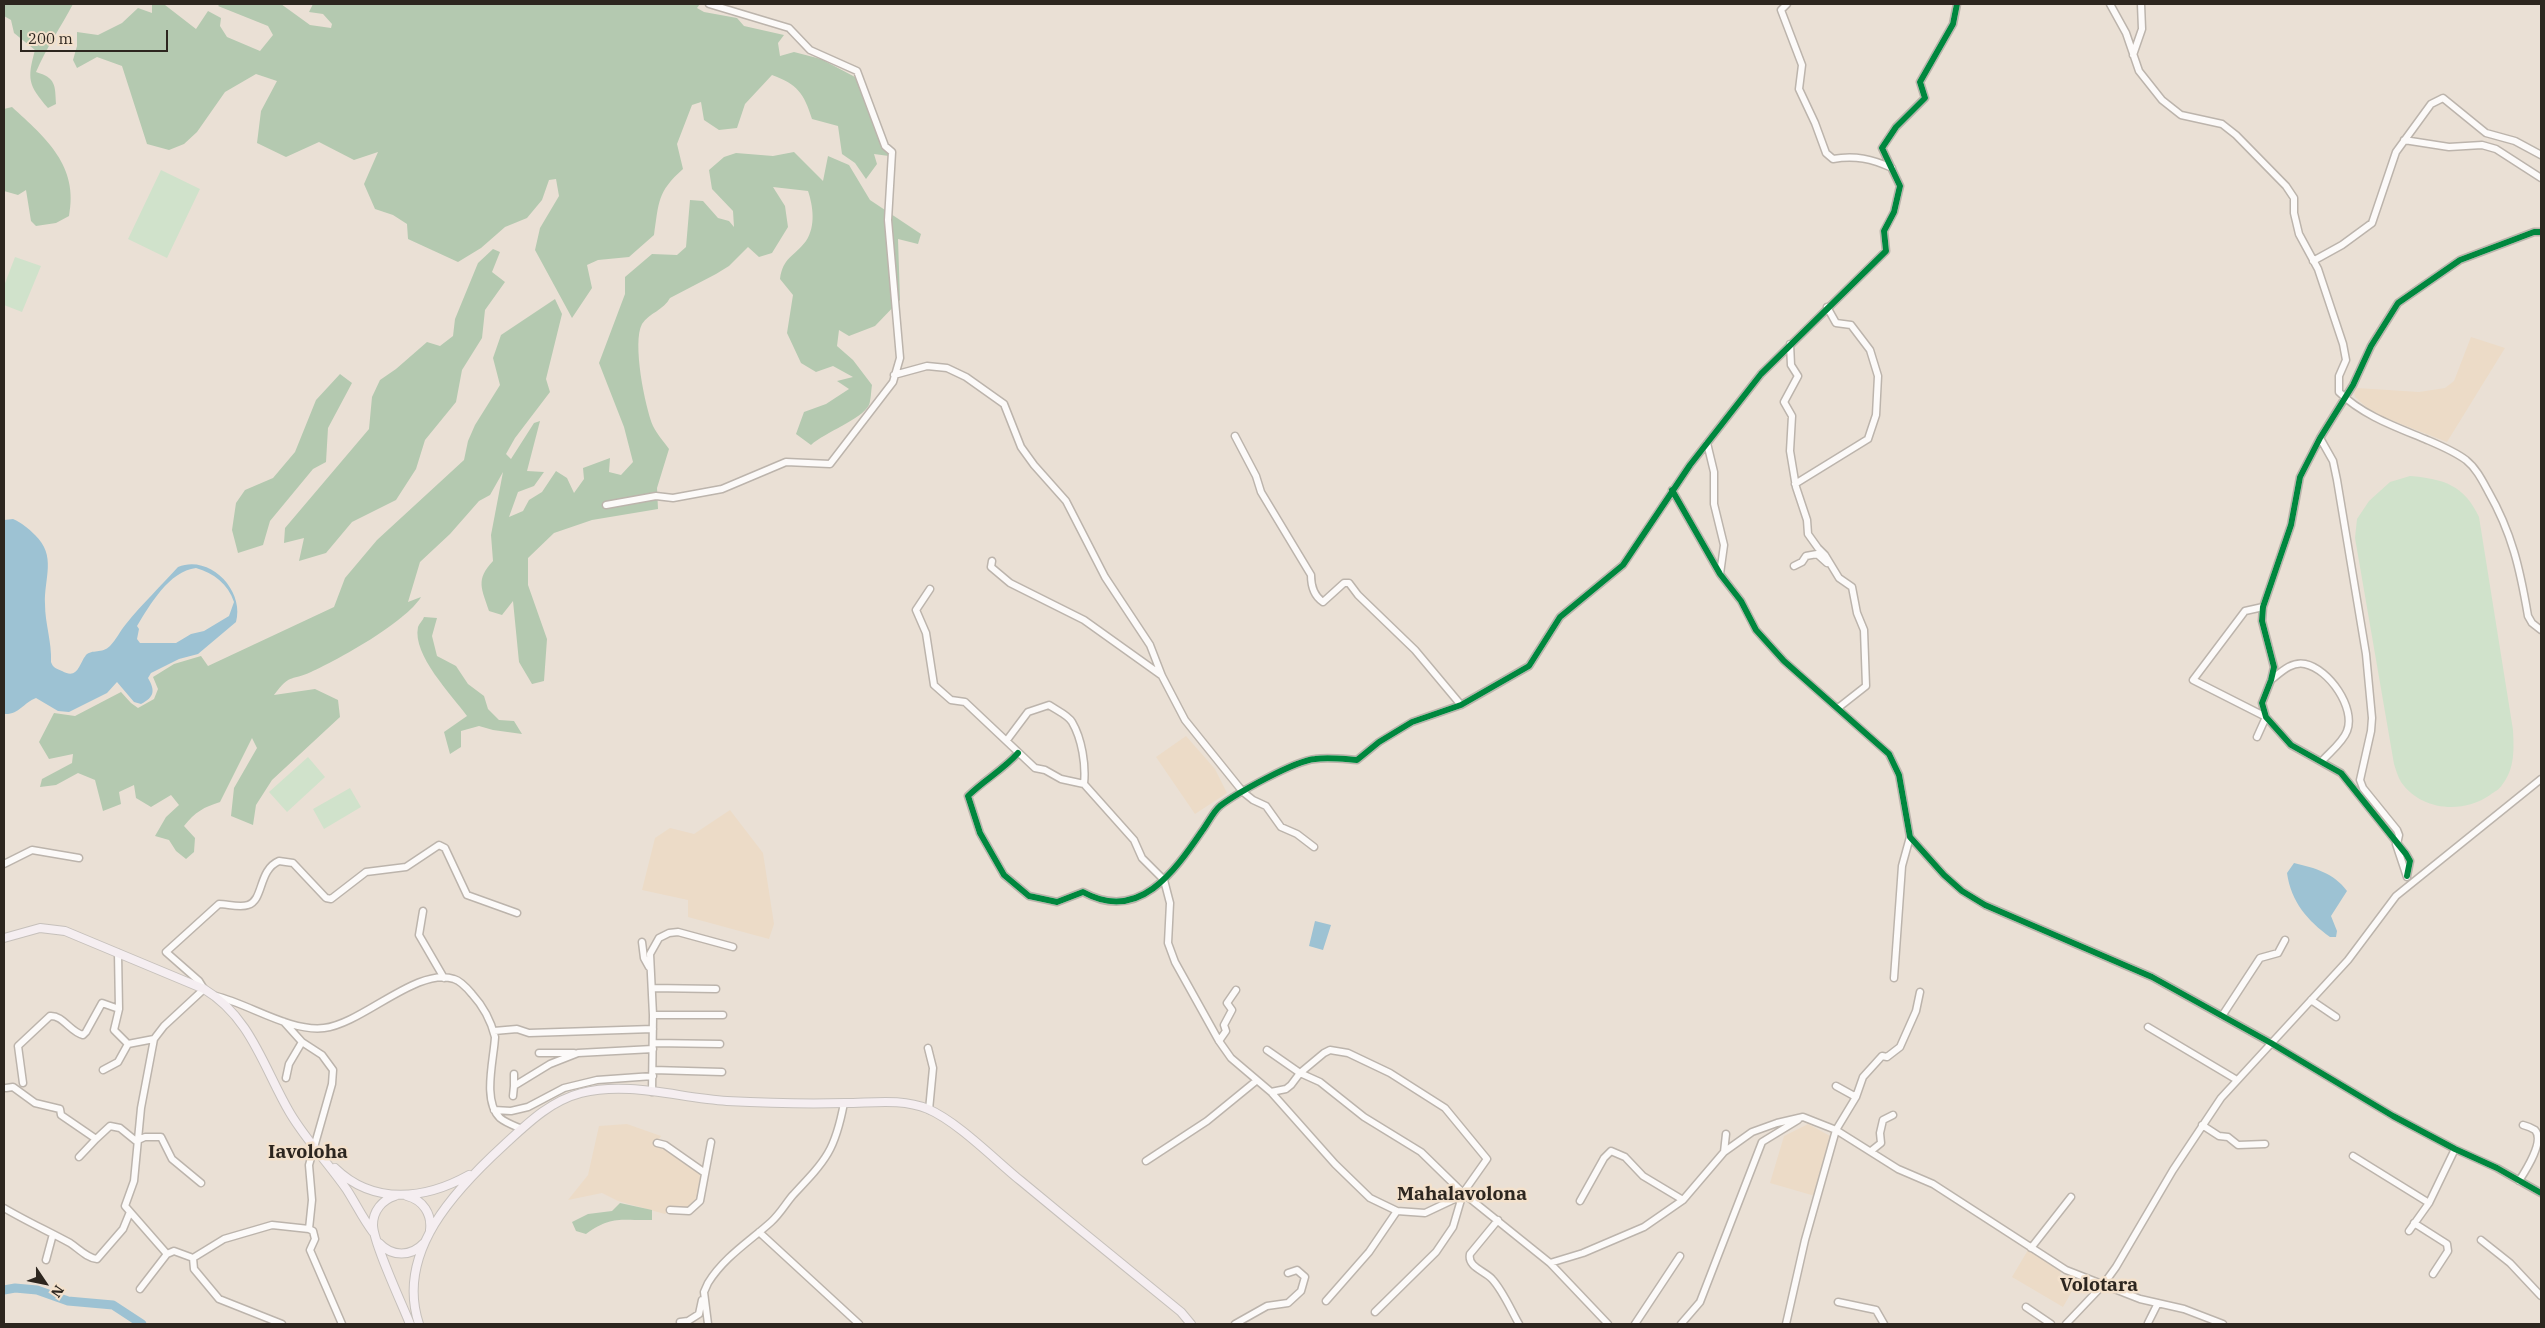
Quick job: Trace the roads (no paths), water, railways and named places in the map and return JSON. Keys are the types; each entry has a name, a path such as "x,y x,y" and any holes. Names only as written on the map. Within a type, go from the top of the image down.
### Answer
{"main road":[{"path":"4,938 31,930 49,928 66,931 204,989 216,996 236,1015 255,1042 288,1109 386,1249 400,1254 414,1251 425,1241"},
{"path":"419,1324 416,1314 414,1279 425,1241 429,1232 476,1171 550,1106 579,1094 618,1088 726,1101 898,1103 929,1110 974,1141 1181,1312 1191,1324"},
{"path":"317,1150 339,1173 365,1188 376,1193 417,1200 424,1206 430,1219 429,1232"},
{"path":"410,1324 375,1235 373,1218 380,1206 387,1200 438,1190 476,1171"}],"street":[{"path":"606,506 656,496 673,498 722,489 786,462 830,464 893,382 900,358 888,220 892,152 884,146 861,78 857,71 810,50 789,28 709,4"},
{"path":"1787,4 1781,10 1802,65 1799,89 1816,123 1826,153 1833,159 1846,156 1872,159 1892,168"},
{"path":"1018,753 1006,766 980,784 968,796 980,833 1004,875 1029,896 1057,902 1082,892 1099,900 1136,899 1164,880 1218,807 1273,774 1314,759 1357,760 1379,742 1412,722 1461,705 1529,666 1560,617 1623,564 1672,490 1761,374 1886,251 1884,231 1894,212 1900,186 1882,148 1896,127 1925,98 1920,82 1953,24 1957,4"},
{"path":"2110,4 2126,33 2139,71 2162,100 2181,115 2222,124 2236,135 2286,186 2294,198 2294,213 2299,234 2313,261 2343,344 2346,360 2339,376 2339,392 2345,398 2392,425 2443,447 2467,461 2477,472 2502,514 2519,564 2528,616 2532,623 2541,630"},
{"path":"2133,54 2142,29 2141,4"},
{"path":"2313,261 2342,245 2372,223 2396,152 2431,104 2443,98 2486,133 2515,141 2541,155"},
{"path":"2404,140 2449,147 2482,145 2496,150 2541,178"},
{"path":"2257,737 2266,717 2262,703 2274,667 2262,621 2263,607 2292,525 2300,478 2320,438 2353,385 2370,346 2398,303 2460,260 2534,232 2541,232"},
{"path":"1795,484 1868,439 1876,415 1878,376 1870,350 1851,325 1836,323 1828,307"},
{"path":"1790,344 1791,366 1798,376 1784,402 1792,416 1790,451 1795,484 1807,520 1808,534 1825,555 1830,566"},
{"path":"894,375 927,366 948,368 966,377 1004,404 1021,446 1034,465 1066,501 1105,577 1150,645 1162,676 1185,720 1243,792 1253,800 1266,806 1281,827 1297,834 1314,847"},
{"path":"1235,436 1256,476 1261,492 1311,575 1313,589 1318,599 1323,602 1344,583 1349,583 1358,595 1415,650 1461,705"},
{"path":"2320,438 2332,462 2337,480 2366,654 2371,731 2360,780 2363,788 2397,830 2396,842"},
{"path":"1707,443 1714,472 1714,504 1724,546 1720,574"},
{"path":"1672,490 1720,574 1741,601 1756,630 1784,661 1890,754 1896,765 1910,837 1902,866 1894,978"},
{"path":"1794,566 1802,562 1806,556 1817,554 1839,578 1852,587 1864,630 1866,686 1838,708"},
{"path":"992,561 991,567 1010,583 1084,620 1162,676"},
{"path":"930,589 916,610 926,633 934,685 951,700 965,702 1035,768 1045,770 1061,779 1076,780 1084,784 1134,840 1142,858 1164,880 1170,903 1168,943 1175,962 1219,1041 1231,1058 1271,1092 1304,1131 1363,1191 1380,1204 1397,1211 1425,1213 1462,1195"},
{"path":"2263,607 2244,611 2193,680 2266,717 2292,745 2340,773 2396,842 2409,883"},
{"path":"2271,680 2288,666 2305,664 2323,674 2343,696 2349,716 2347,733 2322,761"},
{"path":"1007,740 1028,712 1049,705 1071,720 1080,742 1086,773 1084,784"},
{"path":"2066,1324 2103,1285 2202,1125 2237,1080 2348,960 2381,914 2409,883 2541,779"},
{"path":"1910,837 1944,875 1962,891 1985,905 2152,978 2271,1043 2393,1116 2455,1149 2497,1168 2541,1193"},
{"path":"167,1254 125,1206 134,1181 136,1141 154,1039 164,1026 204,989 199,981 166,952 219,904 247,906 253,902 268,868 279,861 293,864 326,898 331,899 366,872 406,867 439,845 444,848 467,895 517,913"},
{"path":"4,864 32,850 79,858"},
{"path":"423,912 419,935 444,978"},
{"path":"652,1092 653,1015 650,954 659,938 669,933 678,932 733,948"},
{"path":"2222,1016 2260,958 2278,953 2285,940"},
{"path":"642,942 644,958 651,971"},
{"path":"118,953 118,1009 114,1030 128,1044"},
{"path":"216,996 234,1000 297,1026 325,1028 366,1012 419,984 444,978 454,979 471,992 488,1017 494,1031 490,1092 494,1110 501,1119 522,1129"},
{"path":"652,988 716,989"},
{"path":"1219,1041 1226,1031 1224,1025 1232,1012 1227,1003 1236,990"},
{"path":"1786,1324 1805,1240 1836,1130 1856,1097 1863,1077 1872,1065 1882,1056 1887,1056 1900,1047 1916,1010 1920,992"},
{"path":"2311,1000 2336,1017"},
{"path":"23,1083 18,1046 50,1016 59,1018 71,1030 83,1035 102,1003 118,1009"},
{"path":"653,1015 723,1016"},
{"path":"283,1020 302,1042 322,1055 333,1070 332,1084 317,1150 309,1165 308,1180 312,1200 309,1229"},
{"path":"2148,1027 2237,1080"},
{"path":"494,1031 517,1029 529,1033 653,1029"},
{"path":"128,1044 154,1039"},
{"path":"286,1078 289,1064 302,1042"},
{"path":"103,1070 111,1068 118,1062 128,1044"},
{"path":"539,1053 578,1053 653,1046 720,1044"},
{"path":"928,1048 934,1068 929,1110"},
{"path":"1267,1050 1300,1073 1320,1082 1364,1117 1421,1152 1462,1195 1498,1220 1550,1262 1608,1324"},
{"path":"1271,1092 1286,1089 1300,1073 1324,1053 1330,1050 1340,1051 1390,1073 1445,1108 1487,1160 1462,1195 1453,1227 1436,1252 1375,1312"},
{"path":"514,1086 550,1064 578,1053"},
{"path":"494,1110 511,1111 528,1107 564,1088 597,1080 653,1073 722,1072"},
{"path":"513,1096 514,1074"},
{"path":"1146,1161 1207,1121 1256,1081"},
{"path":"1836,1086 1856,1097"},
{"path":"6,1088 13,1088 35,1103 60,1109 61,1115 96,1140"},
{"path":"680,1322 688,1321 699,1314 704,1292 712,1276 751,1236 773,1220 825,1160 838,1134 844,1103"},
{"path":"1871,1151 1881,1143 1880,1133 1884,1120 1893,1115"},
{"path":"1681,1324 1700,1302 1762,1142 1804,1117"},
{"path":"1550,1262 1583,1253 1644,1227 1682,1200 1724,1152 1752,1132 1777,1123 1804,1117 1836,1130 1898,1169 1933,1184 2066,1270 2157,1304 2184,1309 2223,1324"},
{"path":"2202,1125 2219,1136 2228,1137 2238,1145 2265,1144"},
{"path":"2519,1181 2540,1144 2535,1130 2523,1125"},
{"path":"79,1157 110,1126 120,1128 136,1141"},
{"path":"1724,1152 1726,1134"},
{"path":"136,1141 146,1136 161,1137 172,1159 201,1183"},
{"path":"670,1210 689,1210 700,1201 711,1142"},
{"path":"657,1143 665,1145 706,1173"},
{"path":"2409,1231 2429,1203 2455,1149"},
{"path":"1580,1201 1604,1158 1611,1151 1625,1157 1643,1176 1682,1200"},
{"path":"2353,1156 2429,1203"},
{"path":"2031,1248 2071,1197"},
{"path":"4,1208 44,1231 53,1234 91,1258 97,1259 124,1229 130,1212"},
{"path":"1326,1301 1369,1252 1397,1211"},
{"path":"1498,1220 1470,1254 1469,1259 1472,1264 1492,1280 1519,1324"},
{"path":"2414,1223 2447,1244 2448,1251 2433,1274"},
{"path":"193,1258 224,1239 272,1225 309,1229 313,1231 315,1239 310,1250 342,1324"},
{"path":"759,1232 859,1324"},
{"path":"46,1260 53,1234"},
{"path":"2481,1240 2504,1257 2541,1296"},
{"path":"140,1289 167,1254 174,1251 181,1252 193,1258"},
{"path":"1635,1324 1680,1256"},
{"path":"193,1258 194,1269 219,1300 282,1324"},
{"path":"1235,1324 1268,1306 1284,1305 1296,1298 1305,1284 1305,1277 1296,1270 1288,1273"},
{"path":"704,1292 708,1324"},
{"path":"1838,1302 1876,1310 1884,1324"},
{"path":"2148,1323 2157,1304"},
{"path":"2026,1307 2051,1324"}],"water":[{"path":"13,519 25,526 42,543 46,551 48,568 45,594 46,619 51,662 58,670 72,674 77,670 88,653 104,650 110,646 132,617 178,567 190,564 202,566 222,578 235,598 236,622 198,654 179,659 151,673 148,678 153,690 149,699 141,704 134,702 117,682 107,693 69,712 58,711 36,698 13,713 4,714 4,520","holes":["196,568 220,580 228,590 234,602 229,616 204,631 191,634 176,643 140,643 137,639 139,629 137,626 161,590 177,575 186,570"]},
{"path":"2294,863 2317,869 2336,880 2347,891 2331,916 2337,931 2336,937 2330,937 2315,924 2297,902 2292,893 2287,873"},
{"path":"1315,921 1331,925 1323,950 1309,946"}],"waterway":[{"path":"4,1290 15,1288 37,1290 68,1301 113,1305 142,1324"}],"district":[{"name":"Iavoloha","path":"308,1153"},
{"name":"Mahalavolona","path":"1462,1195"},
{"name":"Volotara","path":"2099,1286"}]}
